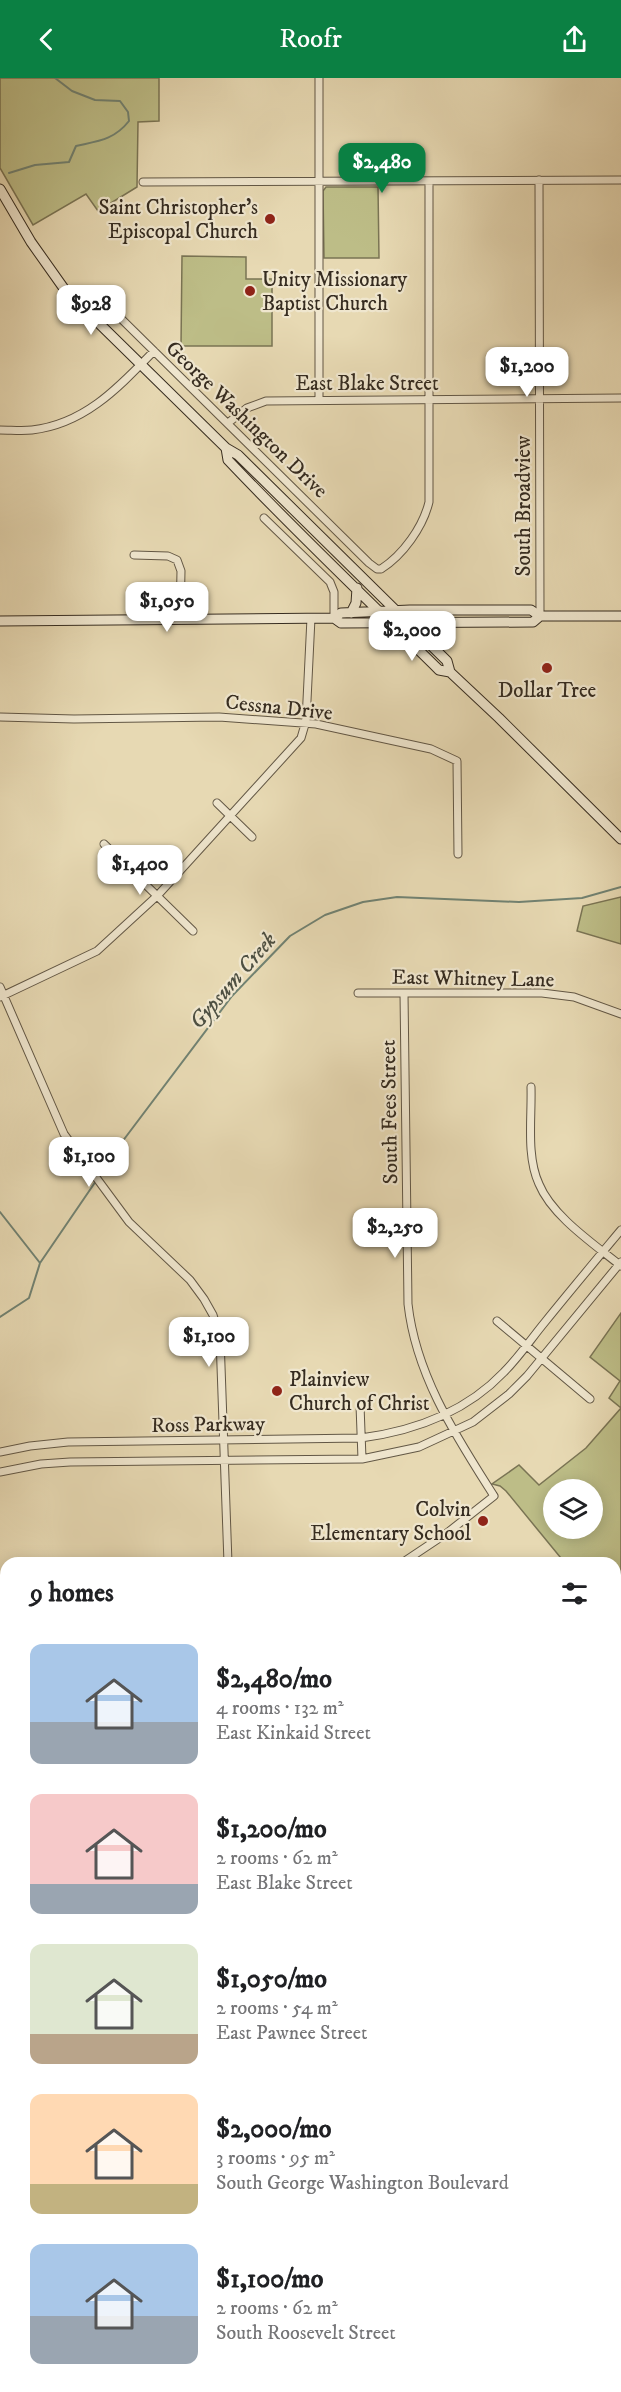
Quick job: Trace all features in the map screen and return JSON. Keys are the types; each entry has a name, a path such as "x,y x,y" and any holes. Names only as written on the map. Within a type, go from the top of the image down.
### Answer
{"street":[{"path":"319,78 319,400"},
{"name":"South Broadview","path":"539,180 540,616"},
{"path":"143,182 621,180"},
{"path":"429,181 429,400"},
{"path":"0,189 31,242 65,290 226,448 238,454 399,611 447,661 450,672 621,839"},
{"name":"George Washington Drive","path":"93,291 377,569 385,566 410,540 426,515 429,489 429,400"},
{"path":"0,430 31,430 56,425 82,414 104,400 153,351"},
{"name":"East Blake Street","path":"228,423 247,408 266,401 621,398"},
{"path":"226,448 228,460 293,528 383,612 439,670 450,672"},
{"path":"264,518 330,582 334,592 334,618"},
{"path":"134,555 168,556 177,560 181,571 180,620"},
{"path":"351,613 356,603 357,588"},
{"path":"0,621 334,618 341,613 399,611 531,610 540,616 621,616"},
{"path":"334,618 341,623 533,622 540,616"},
{"path":"2,996 97,951 158,895 301,738 306,723 311,618"},
{"path":"432,646 431,634 440,622"},
{"name":"Cessna Drive","path":"0,717 74,719 219,717 306,723 431,749 457,761 458,854"},
{"path":"217,803 252,837"},
{"path":"104,844 193,931"},
{"path":"0,987 64,1134 137,1230 190,1280 213,1315 220,1338 228,1557"},
{"name":"East Whitney Lane","path":"358,993 542,993 574,997 610,1008 621,1014"},
{"name":"South Fees Street","path":"404,993 408,1304 411,1333 423,1371 454,1432 494,1496 447,1533 411,1557"},
{"path":"531,1087 532,1157 538,1183 550,1204 620,1264"},
{"name":"Ross Parkway","path":"0,1452 68,1442 361,1438 398,1432 446,1415 484,1390 503,1373 621,1230"},
{"name":"Ross Parkway","path":"0,1472 41,1464 70,1462 362,1459 419,1447 454,1432 490,1410 521,1382 620,1264"},
{"path":"497,1321 590,1399"},
{"path":"360,1405 362,1459"}],"green space":[{"path":"0,78 159,78 159,121 138,122 137,187 98,211 86,194 33,225 0,168"},
{"path":"326,187 378,187 379,258 324,258 323,191"},
{"path":"182,256 246,257 246,279 272,279 272,346 181,346"},
{"path":"621,897 621,944 577,931 583,906"},
{"path":"621,1313 621,1408 609,1398 620,1381 590,1357"},
{"path":"621,1408 621,1557 560,1557 545,1539 603,1539 603,1479 547,1479 586,1448"},
{"path":"519,1465 539,1485 543,1482 543,1536 506,1491 492,1484"}],"waterway":[{"path":"9,173 35,165 69,162 76,146 111,136 129,121 128,112 120,101 95,100 72,91 55,78"},
{"name":"Gypsum Creek","path":"99,1176 232,996 290,936 325,915 363,902 397,897 519,902 582,898 621,887"},
{"name":"Gypsum Creek","path":"0,1317 29,1298 40,1263 96,1181"},
{"path":"0,1212 40,1263"}],"place":[{"name":"Saint Christopher's Episcopal Church","path":"270,219"},
{"name":"Unity Missionary Baptist Church","path":"250,291"},
{"name":"Dollar Tree","path":"547,668"},
{"name":"Plainview Church of Christ","path":"277,1391"},
{"name":"Colvin Elementary School","path":"483,1521"}]}
